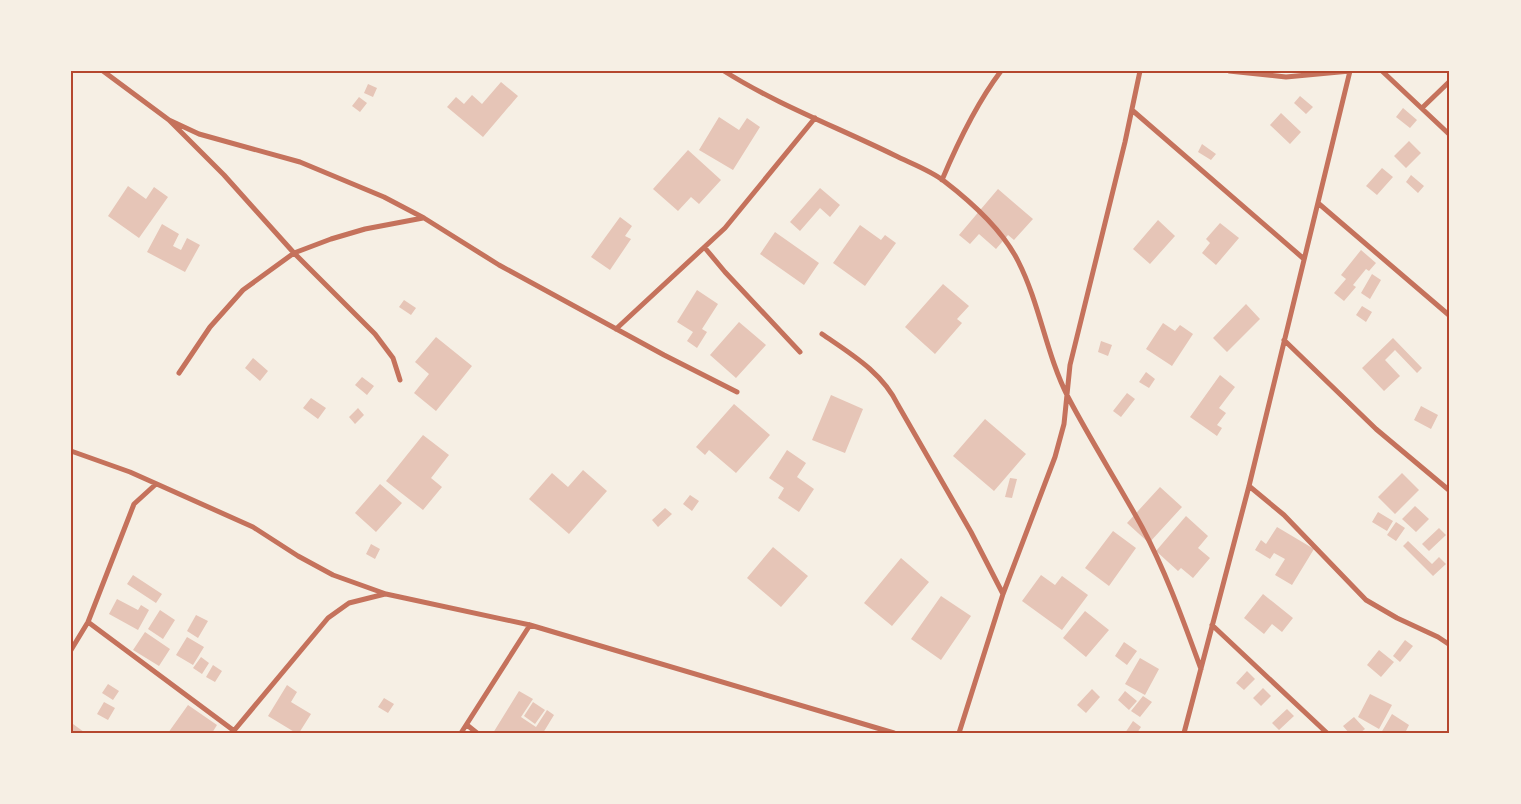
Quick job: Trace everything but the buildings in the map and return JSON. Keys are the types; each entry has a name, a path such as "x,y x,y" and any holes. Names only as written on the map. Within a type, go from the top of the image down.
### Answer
{"street":[{"path":"104,71 169,120 224,175 294,253 375,334 393,358 400,380"},
{"path":"724,71 742,83 861,139 942,180 976,208 997,231 1018,260 1067,395 1147,536 1171,587 1201,669"},
{"path":"942,180 958,141 987,90 1001,71"},
{"path":"959,733 1003,594 1055,457 1064,424 1070,365 1125,142 1140,71"},
{"path":"1184,733 1249,486 1350,71 1286,77 1229,71"},
{"path":"1382,71 1450,135"},
{"path":"1422,108 1450,81"},
{"path":"1132,110 1304,259"},
{"path":"616,329 726,228 815,118"},
{"path":"169,120 199,134 300,162 384,197 424,218 499,265 737,392"},
{"path":"1318,204 1450,316"},
{"path":"179,373 210,328 243,290 294,253 365,229 424,218"},
{"path":"705,248 800,352"},
{"path":"822,334 878,375 891,390 971,532 1003,594"},
{"path":"1284,340 1376,429 1450,491"},
{"path":"71,451 130,472 253,527 298,556 334,575 386,594 530,625 894,733"},
{"path":"71,650 88,622 134,504 156,484"},
{"path":"1249,486 1284,515 1366,600 1397,618 1450,644"},
{"path":"88,622 234,732 328,618 348,603 386,594"},
{"path":"461,733 530,625"},
{"path":"1212,625 1327,733"},
{"path":"467,725 477,733"}]}
